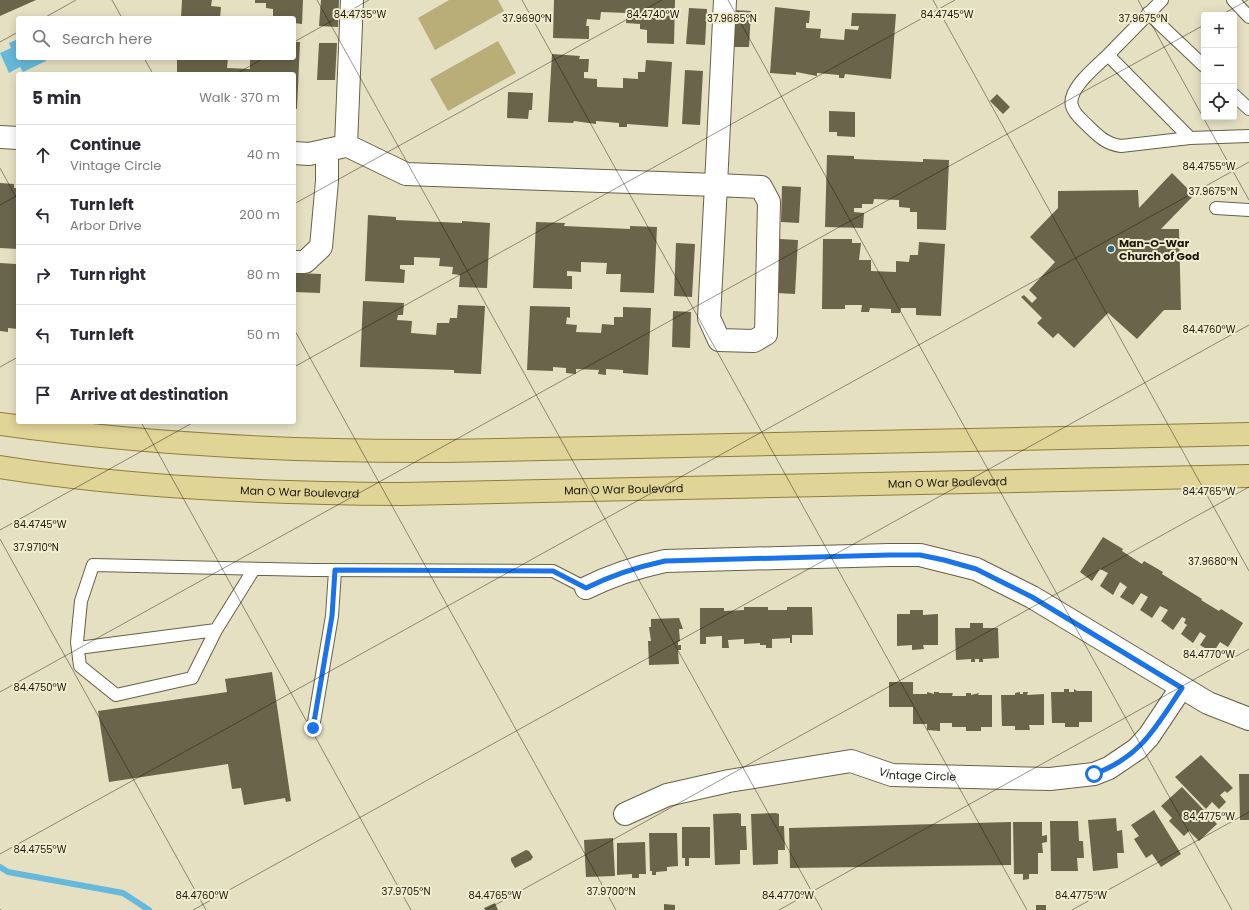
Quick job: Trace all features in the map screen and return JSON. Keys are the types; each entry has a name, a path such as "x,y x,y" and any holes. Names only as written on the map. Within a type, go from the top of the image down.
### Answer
{"main road":[{"path":"0,424 134,441 254,449 343,452 1249,434"},
{"name":"Man O War Boulevard","path":"0,467 128,483 282,493 395,494 1249,476"}],"street":[{"path":"296,262 305,262 321,247 327,181 336,148 352,0"},
{"path":"296,153 308,154 336,148 406,174 716,185 761,187 769,202 766,334 754,340 719,340 709,318 716,185 725,0"},
{"path":"0,137 16,138"},
{"path":"586,588 611,576 641,566 665,561 920,555 976,569 1032,597 1208,703 1249,719"},
{"name":"Vintage Circle","path":"625,814 646,803 674,793 729,781 851,761 892,775 1050,779 1094,774 1109,768 1137,750 1149,736 1182,688"}],"lane":[{"path":"1162,0 1081,81 1071,98 1072,107 1082,120 1098,136 1110,144 1121,146 1190,138 1249,136"},
{"path":"1233,0 1249,17"},
{"path":"1148,13 1201,63"},
{"path":"1108,55 1190,138"},
{"path":"1237,98 1249,109"},
{"path":"1216,208 1249,210"},
{"path":"254,569 216,630 192,678 116,695 80,666 78,648 81,601 93,565 254,569 553,571 586,588"},
{"path":"313,728 332,616 335,570"},
{"path":"78,648 216,630"}],"shaded area":[{"path":"449,0 498,0 504,11 435,50 418,18"},
{"path":"498,41 516,73 448,111 430,79"}],"water":[{"path":"16,40 16,60 46,61 23,72 20,67 9,73 0,53 11,48 9,43"}],"building":[{"path":"0,0 36,0 0,16"},
{"path":"182,0 212,0 211,6 221,7 220,16 181,16"},
{"path":"255,0 303,0 302,24 296,23 296,16 273,16 273,9 266,8 266,3 255,3"},
{"path":"321,0 339,0 338,27 319,26"},
{"path":"554,0 675,0 674,44 647,43 647,30 640,29 640,24 626,23 627,13 601,12 600,20 587,19 586,26 589,26 589,39 553,38"},
{"path":"775,7 810,11 809,23 806,23 806,28 821,29 820,38 844,40 845,29 858,30 859,26 851,26 852,13 896,14 891,79 845,74 844,78 839,78 839,75 817,73 817,76 796,72 796,75 770,73"},
{"path":"689,8 707,9 705,45 686,44"},
{"path":"733,10 751,11 749,47 730,47"},
{"path":"296,42 300,42 297,109 296,72 177,72 177,60 228,60 227,68 250,69 250,60 296,60"},
{"path":"319,43 337,43 335,80 317,80"},
{"path":"552,54 580,56 579,59 589,59 588,72 584,72 584,78 597,79 597,87 623,88 623,78 638,79 638,72 645,72 646,60 672,62 668,127 627,124 627,127 619,127 619,123 596,121 596,124 574,121 573,123 548,122"},
{"path":"685,70 703,71 700,125 682,124"},
{"path":"508,92 533,93 532,110 529,110 528,119 507,118"},
{"path":"997,94 1010,107 1003,114 990,101"},
{"path":"829,111 855,112 855,137 837,136 837,132 829,132"},
{"path":"827,155 854,156 854,159 923,162 923,159 949,160 946,230 917,229 917,212 910,212 910,208 899,207 899,200 874,199 873,204 862,204 862,208 854,208 854,212 864,213 863,228 825,227"},
{"name":"Man-O-War Church of God","path":"1172,173 1194,195 1161,229 1179,229 1181,310 1164,310 1137,339 1108,313 1074,348 1058,333 1053,338 1037,323 1042,318 1021,297 1024,295 1032,303 1037,298 1029,290 1055,262 1030,237 1058,208 1058,191 1138,190 1139,208"},
{"path":"0,183 14,184 14,188 16,188 16,249 0,248"},
{"path":"782,186 801,187 799,223 781,222"},
{"path":"368,215 396,217 396,220 490,223 487,288 459,287 460,275 452,274 453,267 439,266 440,258 414,257 414,265 400,265 400,269 405,270 404,283 365,281"},
{"path":"536,222 565,223 564,226 630,229 630,226 657,227 654,293 620,292 621,274 606,274 607,263 581,262 581,272 567,271 567,276 572,276 572,289 533,288"},
{"path":"780,239 798,240 795,294 777,293"},
{"path":"823,239 852,239 852,243 861,243 859,260 871,260 871,271 896,272 896,261 909,262 910,255 918,255 919,242 945,244 941,316 916,315 916,308 901,308 900,313 891,313 891,309 870,308 869,312 861,312 862,305 845,305 845,309 822,309"},
{"path":"676,243 695,244 692,297 674,296"},
{"path":"0,263 16,264 16,329 8,328 8,332 0,331"},
{"path":"296,273 321,274 320,293 296,292"},
{"path":"363,301 404,303 403,315 398,315 397,320 412,321 411,333 436,335 437,323 449,323 450,318 457,318 458,305 485,306 481,374 454,373 454,370 360,367"},
{"path":"530,306 570,307 570,318 567,317 566,324 577,325 576,332 601,333 602,324 614,325 614,317 623,317 623,307 651,308 648,375 623,373 623,370 606,369 606,375 598,374 599,370 576,369 576,374 566,373 566,368 553,367 553,371 527,370"},
{"path":"673,311 691,312 690,348 672,347"},
{"path":"1103,537 1123,549 1122,551 1142,564 1144,561 1163,572 1162,574 1202,599 1201,600 1219,611 1221,609 1243,623 1228,647 1220,642 1213,653 1200,645 1206,636 1200,632 1193,643 1181,634 1187,625 1184,623 1186,619 1182,617 1173,630 1161,621 1168,610 1160,606 1152,618 1140,610 1148,597 1141,593 1133,605 1120,597 1127,587 1120,582 1113,595 1100,586 1108,573 1100,569 1092,581 1080,572"},
{"path":"744,607 768,607 768,610 787,610 787,607 812,607 813,635 792,635 792,643 790,643 790,638 772,639 772,648 766,648 766,645 760,645 760,643 744,644 744,639 728,640 729,648 722,648 722,636 706,637 706,644 700,644 700,608 724,608 724,611 744,610"},
{"path":"910,610 923,610 923,615 938,614 938,645 923,645 924,649 912,650 912,645 897,646 897,614 910,614"},
{"path":"679,618 683,629 679,629 680,641 678,642 678,645 681,645 681,650 678,650 679,664 649,665 648,641 651,641 649,627 651,627 651,619"},
{"path":"970,623 983,623 983,628 998,628 999,658 983,659 983,662 979,662 979,659 975,659 975,662 971,662 971,659 956,660 955,628 970,628"},
{"path":"272,672 291,801 286,802 285,798 244,805 241,788 232,789 228,764 109,782 98,711 227,692 225,679"},
{"path":"889,682 913,682 913,694 927,694 927,692 934,694 934,692 939,692 953,693 952,696 966,696 966,693 971,693 971,695 979,693 978,695 992,695 992,727 981,727 981,731 966,731 966,727 952,727 952,723 940,723 940,731 927,730 927,724 913,724 913,707 889,707"},
{"path":"1064,689 1069,689 1069,692 1074,692 1074,689 1077,691 1092,691 1092,722 1079,722 1079,727 1065,727 1065,723 1052,723 1051,692 1064,692"},
{"path":"1020,692 1020,694 1023,694 1023,692 1028,692 1027,695 1044,694 1044,725 1029,725 1030,730 1015,730 1015,726 1002,726 1001,695 1015,695 1015,693"},
{"path":"1201,755 1233,788 1227,793 1225,791 1220,795 1226,802 1219,809 1212,802 1206,809 1175,777"},
{"path":"1239,774 1249,774 1249,820 1240,820"},
{"path":"1182,787 1217,824 1199,841 1189,831 1184,836 1169,821 1172,818 1161,806"},
{"path":"1154,810 1181,854 1161,867 1152,854 1146,858 1134,839 1139,836 1131,825"},
{"path":"713,814 741,814 741,826 746,826 747,850 740,850 740,864 715,865"},
{"path":"751,814 779,814 779,826 784,826 785,850 778,850 778,864 753,865"},
{"path":"1116,818 1117,831 1122,830 1124,853 1117,853 1118,868 1093,871 1088,820"},
{"path":"1050,821 1078,821 1079,841 1083,841 1084,858 1077,858 1078,871 1051,871"},
{"path":"1011,822 1011,865 790,868 789,828"},
{"path":"1013,822 1042,822 1042,836 1047,835 1047,842 1042,843 1043,853 1038,853 1038,874 1029,874 1029,879 1023,880 1023,874 1014,874"},
{"path":"682,827 710,827 710,858 689,858 689,866 685,866 685,858 682,858"},
{"path":"649,833 677,833 678,866 667,867 667,871 656,872 656,875 652,875 652,871 650,871"},
{"path":"613,838 615,876 586,877 584,840"},
{"path":"645,842 646,874 639,874 639,878 632,878 632,874 617,875 617,843"},
{"path":"526,850 529,851 533,857 531,860 515,868 511,858"},
{"path":"495,903 498,910 485,910 484,908"},
{"path":"664,904 675,905 675,910 664,910"},
{"path":"1036,905 1046,905 1046,910 1036,910"}],"waterway":[{"path":"0,867 8,872 123,893 149,910"}],"place":[{"name":"Man-O-War Church of God","path":"1111,249"}],"route":[{"path":"313,728 332,616 335,570 553,571 586,588 611,576 641,566 665,561 692,559 920,555 976,569 1032,597 1182,688 1149,736 1137,750 1109,768 1094,774"}]}
